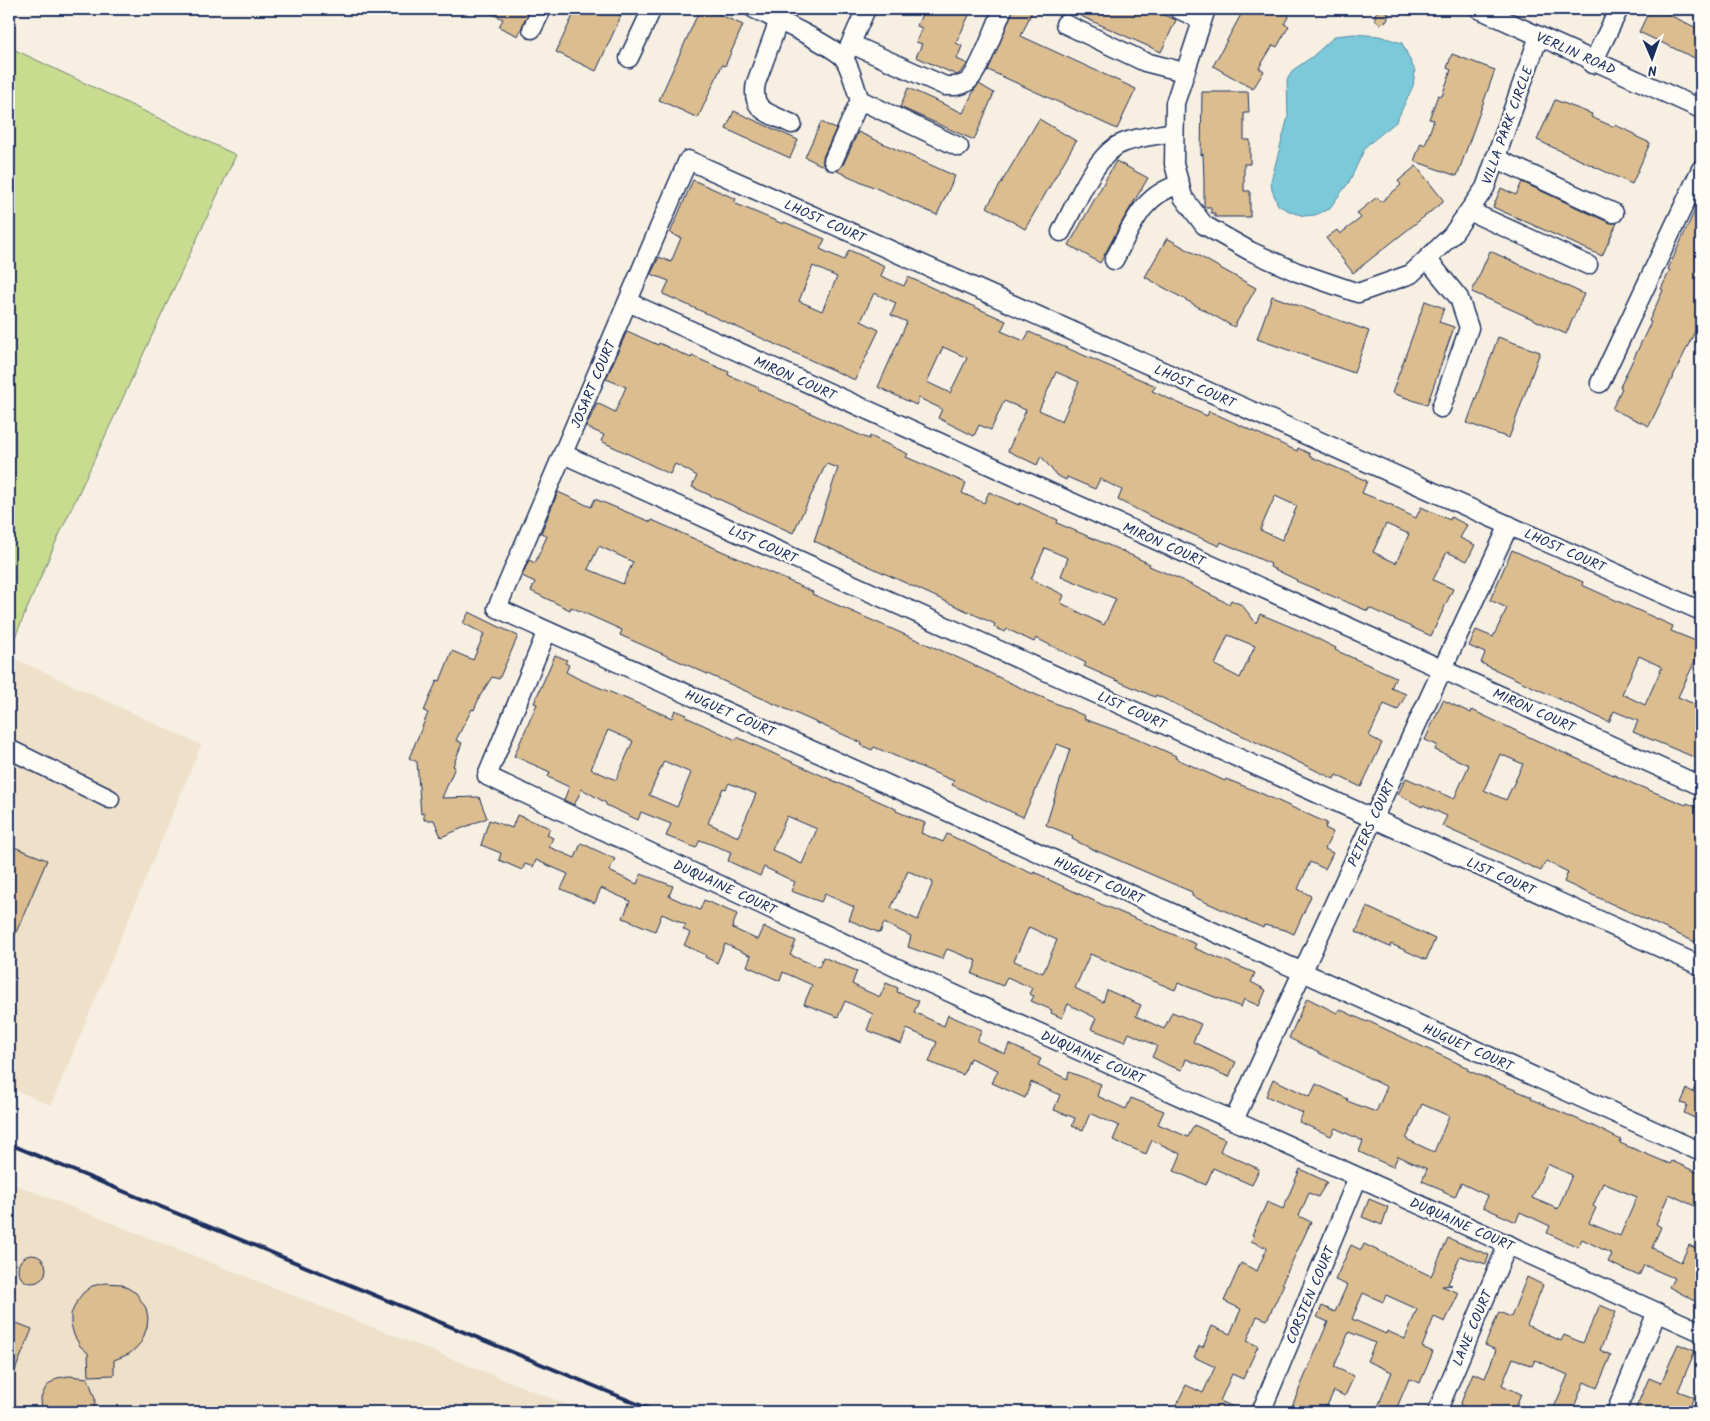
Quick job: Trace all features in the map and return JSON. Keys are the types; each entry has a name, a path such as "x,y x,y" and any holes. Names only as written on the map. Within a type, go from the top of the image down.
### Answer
{"street":[{"path":"532,29 542,9"},
{"path":"629,58 652,9"},
{"path":"754,9 779,20 822,44 848,51 945,86 958,86 968,82 975,72 1003,9"},
{"path":"833,161 860,100 848,51 866,9"},
{"path":"1178,9 1204,14"},
{"name":"VERLIN ROAD","path":"1479,9 1701,110"},
{"path":"1593,62 1619,9"},
{"name":"VILLA PARK CIRCLE","path":"1204,14 1175,103 1174,164 1183,197 1204,225 1250,251 1297,272 1358,293 1412,274 1452,236 1484,188 1539,36"},
{"path":"779,20 754,93 758,107 792,124"},
{"path":"1065,24 1145,62 1184,72"},
{"path":"860,100 959,147"},
{"path":"1061,232 1091,175 1102,159 1116,146 1142,137 1174,132"},
{"path":"1495,158 1614,213"},
{"name":"JOSART COURT","path":"497,608 688,160"},
{"name":"LHOST COURT","path":"688,160 1701,611"},
{"path":"1600,383 1701,169"},
{"path":"1114,260 1142,208 1153,196 1167,188 1180,184"},
{"path":"1469,211 1588,265"},
{"path":"1427,260 1459,298 1469,328 1441,408"},
{"name":"MIRON COURT","path":"628,302 1701,786"},
{"name":"LIST COURT","path":"563,454 1701,966"},
{"name":"PETERS COURT","path":"1234,1120 1509,525"},
{"name":"HUGUET COURT","path":"497,608 1701,1152"},
{"name":"DUQUAINE COURT","path":"547,631 488,776 928,982 1701,1332"},
{"path":"9,749 110,799"},
{"name":"CORSTEN COURT","path":"1261,1412 1358,1177"},
{"name":"LANE COURT","path":"1437,1412 1508,1244"},
{"path":"1616,1412 1657,1312"}],"shaded area":[{"path":"9,656 201,745 51,1105 9,1087"},
{"path":"9,1182 585,1412 9,1412"}],"green space":[{"path":"9,47 236,155 54,546 9,651"}],"water":[{"path":"1354,34 1379,36 1402,43 1415,71 1413,86 1396,122 1366,146 1349,182 1329,209 1315,215 1304,216 1291,212 1278,205 1272,190 1271,181 1288,117 1287,80 1293,70 1312,57 1335,36"}],"building":[{"path":"480,9 530,9 518,36 499,27 503,19"},
{"path":"576,9 620,9 617,14 621,16 596,71 556,52"},
{"path":"700,9 707,9 743,25 725,66 722,65 698,118 659,100"},
{"path":"924,9 972,9 956,43 962,46 957,59 968,64 959,74 957,75 916,57 922,44 916,42 922,28 917,26"},
{"path":"1013,9 1033,9 1021,36 1136,89 1117,129 988,70"},
{"path":"1065,9 1150,9 1176,20 1161,52"},
{"path":"1244,9 1293,9 1284,24 1289,26 1277,47 1273,45 1259,68 1264,71 1253,89 1213,66"},
{"path":"1650,9 1657,9 1701,30 1701,61 1639,32"},
{"path":"1383,10 1389,14 1387,21 1380,24 1375,20 1375,14"},
{"path":"1452,54 1495,70 1457,176 1414,161 1421,143 1425,145 1434,120 1429,119 1438,95 1442,96 1451,70 1447,68"},
{"path":"979,84 994,93 974,140 900,107 908,88 963,113"},
{"path":"1202,92 1248,92 1249,113 1244,113 1244,140 1250,140 1250,164 1244,164 1244,191 1250,191 1250,217 1215,217 1215,213 1211,213 1211,207 1204,207 1203,154 1201,155"},
{"path":"1555,100 1592,114 1591,117 1614,127 1615,125 1650,143 1632,184 1537,140"},
{"path":"734,111 798,140 790,158 726,129"},
{"path":"1039,119 1076,141 1025,229 987,207"},
{"path":"821,122 836,129 821,165 805,157"},
{"path":"858,132 955,176 937,215 837,171 843,165"},
{"path":"1116,161 1148,178 1100,263 1069,245"},
{"path":"1416,166 1444,201 1353,273 1326,238 1337,230 1340,234 1361,218 1357,213 1377,197 1381,202 1401,185 1398,181"},
{"path":"693,180 736,199 734,203 783,224 784,222 825,239 820,249 844,260 849,250 885,266 881,276 904,286 908,277 1006,321 1001,331 1024,341 1029,332 1156,386 1152,391 1207,416 1209,411 1297,451 1298,448 1310,454 1309,456 1367,481 1362,493 1394,506 1416,518 1421,507 1450,520 1451,517 1467,525 1460,538 1475,545 1467,561 1447,552 1433,580 1453,589 1431,636 1369,608 1368,611 1296,581 1270,567 1271,564 1221,542 1219,546 1148,515 1118,500 1122,490 1100,479 1095,489 1067,477 1066,480 1056,475 1041,456 1037,465 1008,451 1026,410 1004,401 991,430 979,425 974,436 938,418 942,409 919,398 916,405 878,387 907,322 891,315 896,303 874,293 861,321 879,330 855,380 663,294 669,281 651,274 659,257 671,262 681,238 670,233","holes":["813,266 837,277 822,311 799,301","943,347 967,358 950,393 927,382","1056,372 1079,382 1062,421 1039,410","1275,496 1297,506 1282,540 1260,530","1386,524 1409,534 1396,563 1373,552"]},
{"path":"1522,182 1610,223 1617,223 1602,256 1493,207 1501,188 1516,195"},
{"path":"1701,197 1701,313 1695,326 1697,327 1649,426 1612,409 1622,388 1620,387 1651,322 1649,321 1670,270 1668,269"},
{"path":"1167,238 1256,288 1234,327 1145,277"},
{"path":"1490,251 1584,294 1566,334 1472,292"},
{"path":"1272,296 1369,331 1354,373 1257,339"},
{"path":"1425,301 1444,308 1439,322 1454,327 1427,405 1392,393"},
{"path":"627,331 658,345 659,343 691,358 692,356 729,372 728,375 819,417 869,439 870,436 908,454 906,457 966,483 962,493 984,503 989,492 1019,505 1020,503 1058,520 1057,523 1150,564 1149,566 1180,579 1229,604 1231,600 1242,605 1256,623 1260,614 1308,634 1336,648 1335,650 1396,677 1391,688 1406,694 1398,710 1384,704 1369,736 1382,743 1361,787 1336,775 1334,779 1156,695 1155,697 1084,666 1086,663 1036,638 1034,642 1007,629 1005,632 994,627 995,624 814,541 838,468 826,464 793,533 692,487 697,476 675,464 670,474 601,441 604,435 586,427 597,403 615,412 626,387 606,379","holes":["1045,548 1068,558 1061,576 1116,599 1104,625 1061,603 1064,595 1031,579","1228,635 1255,646 1240,678 1215,665"]},
{"path":"1498,337 1540,352 1509,438 1467,423"},
{"path":"558,492 591,507 595,499 651,522 652,520 1085,716 1084,719 1134,737 1225,781 1226,779 1256,791 1327,823 1325,828 1333,832 1325,849 1333,853 1325,869 1310,862 1298,889 1311,896 1294,934 1264,925 1263,928 1192,896 1192,892 1090,848 1072,839 1073,836 1046,825 1070,749 1057,744 1023,817 952,785 954,781 874,747 872,750 861,745 862,743 620,635 622,630 571,607 570,610 531,591 535,582 522,576 529,560 535,563 547,536 541,533","holes":["599,546 633,562 623,584 588,569"]},
{"path":"1512,550 1583,582 1582,585 1673,626 1671,631 1701,643 1701,648 1678,697 1701,707 1701,760 1633,732 1638,721 1614,711 1609,722 1481,663 1485,653 1469,646 1476,630 1493,637 1507,608 1490,600","holes":["1639,656 1662,667 1645,705 1622,694"]},
{"path":"469,612 518,636 499,679 492,677 456,740 462,743 453,766 455,767 442,798 479,797 487,818 441,837 434,820 424,820 424,813 421,814 417,762 409,758 428,713 424,711 437,680 440,681 452,651 473,660 484,634 463,623"},
{"path":"555,655 567,660 565,663 569,665 566,672 579,679 672,718 675,710 687,715 686,717 736,740 737,737 925,823 921,833 943,842 947,834 1103,905 1196,944 1194,948 1255,973 1251,982 1266,990 1259,1006 1244,999 1241,1007 1178,983 1175,990 1090,954 1075,988 1103,1002 1107,990 1141,1005 1136,1016 1164,1029 1172,1012 1201,1024 1193,1042 1236,1062 1229,1077 1186,1059 1182,1070 1170,1066 1152,1057 1157,1046 1129,1033 1125,1042 1091,1029 1096,1018 1068,1004 1062,1018 1051,1013 1052,1010 1031,1001 1034,996 1029,994 1032,988 1007,977 1003,986 972,974 977,961 947,949 942,959 908,947 911,936 884,923 880,933 849,920 854,907 825,894 821,902 791,891 795,882 764,867 760,876 728,861 731,852 700,840 696,848 666,836 671,824 641,812 638,820 606,805 606,803 582,789 574,805 564,800 569,787 548,777 550,772 514,756 537,704 534,703","holes":["608,730 633,741 616,780 591,769","664,761 691,773 677,807 649,795","729,783 756,794 738,837 708,823 723,788 726,789","787,816 817,829 802,864 772,850","908,871 933,882 918,920 891,908","1029,927 1057,940 1043,973 1014,961"]},
{"path":"1443,700 1471,713 1472,710 1634,784 1701,809 1701,929 1695,942 1564,882 1568,872 1546,861 1541,871 1442,826 1447,816 1423,805 1422,807 1398,794 1406,778 1454,799 1469,765 1435,750 1437,745 1425,740","holes":["1500,754 1523,764 1506,800 1484,790"]},
{"path":"517,815 550,828 547,835 553,838 549,847 575,858 581,843 615,859 609,871 637,884 641,874 673,886 669,896 700,910 704,900 737,914 732,928 758,940 764,927 796,941 790,955 819,967 823,957 857,971 852,984 864,990 880,997 886,983 898,988 897,992 919,1001 914,1012 944,1026 948,1015 982,1030 977,1041 1005,1054 1009,1044 1041,1059 1038,1065 1067,1079 1069,1072 1101,1084 1097,1096 1126,1109 1131,1098 1164,1111 1158,1124 1188,1137 1194,1125 1225,1139 1220,1151 1259,1169 1252,1185 1213,1168 1206,1185 1174,1171 1181,1154 1152,1140 1146,1154 1113,1140 1119,1126 1090,1113 1083,1130 1072,1126 1075,1118 1054,1110 1060,1095 1031,1082 1025,1098 992,1083 998,1070 970,1058 963,1075 929,1062 937,1042 907,1029 901,1044 867,1030 873,1014 845,1001 838,1017 804,1004 812,985 783,972 780,981 747,966 751,956 725,944 717,963 705,957 706,955 684,945 690,933 683,929 686,925 662,914 655,931 623,918 630,901 601,888 595,903 561,889 568,874 536,860 533,867 525,864 522,870 499,860 501,853 481,845 489,820 512,828"},
{"path":"9,845 47,860 9,949"},
{"path":"1367,907 1435,939 1426,960 1391,944 1390,947 1356,932"},
{"path":"1307,998 1337,1013 1339,1009 1368,1021 1468,1068 1467,1070 1532,1097 1531,1099 1593,1126 1621,1140 1620,1143 1670,1164 1672,1161 1701,1174 1701,1209 1669,1194 1656,1224 1661,1227 1652,1248 1681,1262 1689,1245 1701,1251 1701,1304 1669,1287 1674,1278 1644,1265 1639,1276 1608,1262 1612,1254 1582,1239 1578,1247 1547,1233 1550,1226 1520,1212 1516,1222 1483,1207 1488,1196 1461,1183 1455,1197 1422,1181 1427,1169 1398,1156 1393,1167 1359,1152 1363,1141 1335,1128 1331,1136 1299,1122 1303,1113 1266,1096 1273,1079 1310,1097 1316,1084 1348,1099 1347,1101 1376,1112 1387,1087 1289,1038","holes":["1422,1104 1449,1116 1434,1152 1406,1139","1547,1164 1572,1175 1558,1209 1532,1198","1603,1183 1637,1197 1620,1236 1589,1223 1596,1208 1593,1206"]},
{"path":"1701,1072 1701,1121 1684,1113 1687,1105 1681,1103 1687,1089 1693,1092"},
{"path":"1300,1169 1327,1182 1318,1197 1309,1193 1299,1216 1311,1222 1267,1320 1257,1316 1247,1341 1258,1346 1243,1379 1232,1374 1220,1401 1245,1412 1173,1412 1186,1385 1203,1393 1215,1367 1194,1357 1199,1346 1203,1347 1212,1326 1230,1334 1241,1309 1224,1301 1241,1263 1257,1271 1267,1248 1251,1241 1254,1236 1252,1235 1267,1202 1283,1209"},
{"path":"1369,1199 1388,1207 1382,1225 1362,1217"},
{"path":"1448,1238 1489,1255 1486,1264 1460,1256 1448,1284 1452,1285 1442,1286 1459,1293 1445,1322 1434,1317 1422,1347 1433,1352 1420,1383 1409,1379 1395,1412 1384,1412 1377,1409 1392,1372 1367,1361 1375,1343 1349,1332 1334,1367 1354,1376 1345,1396 1334,1391 1324,1412 1291,1412 1328,1322 1317,1317 1322,1306 1335,1312 1347,1285 1335,1280 1351,1245 1361,1250 1364,1244 1431,1276","holes":["1363,1293 1383,1302 1386,1295 1417,1309 1405,1339 1387,1331 1386,1334 1352,1319"]},
{"path":"32,1255 42,1259 46,1269 42,1279 32,1283 22,1279 18,1269 22,1259"},
{"path":"1527,1277 1543,1285 1527,1325 1561,1341 1564,1335 1583,1343 1600,1305 1616,1312 1600,1350 1611,1355 1597,1388 1584,1382 1572,1412 1552,1412 1568,1375 1535,1360 1532,1366 1513,1358 1502,1385 1521,1394 1513,1412 1477,1412 1460,1405 1473,1373 1485,1378 1496,1350 1485,1345 1499,1312 1511,1317"},
{"path":"105,1283 121,1284 136,1293 146,1308 147,1327 142,1341 136,1348 129,1354 114,1360 114,1375 89,1376 88,1353 80,1346 74,1335 71,1314 83,1293 92,1286"},
{"path":"9,1320 32,1329 9,1385"},
{"path":"1678,1344 1695,1351 1678,1391 1694,1397 1688,1412 1634,1412 1649,1378 1661,1383"},
{"path":"69,1376 88,1378 95,1399 94,1412 42,1412 41,1398 46,1387 57,1378"}],"railway":[{"path":"9,1144 657,1412"}]}
